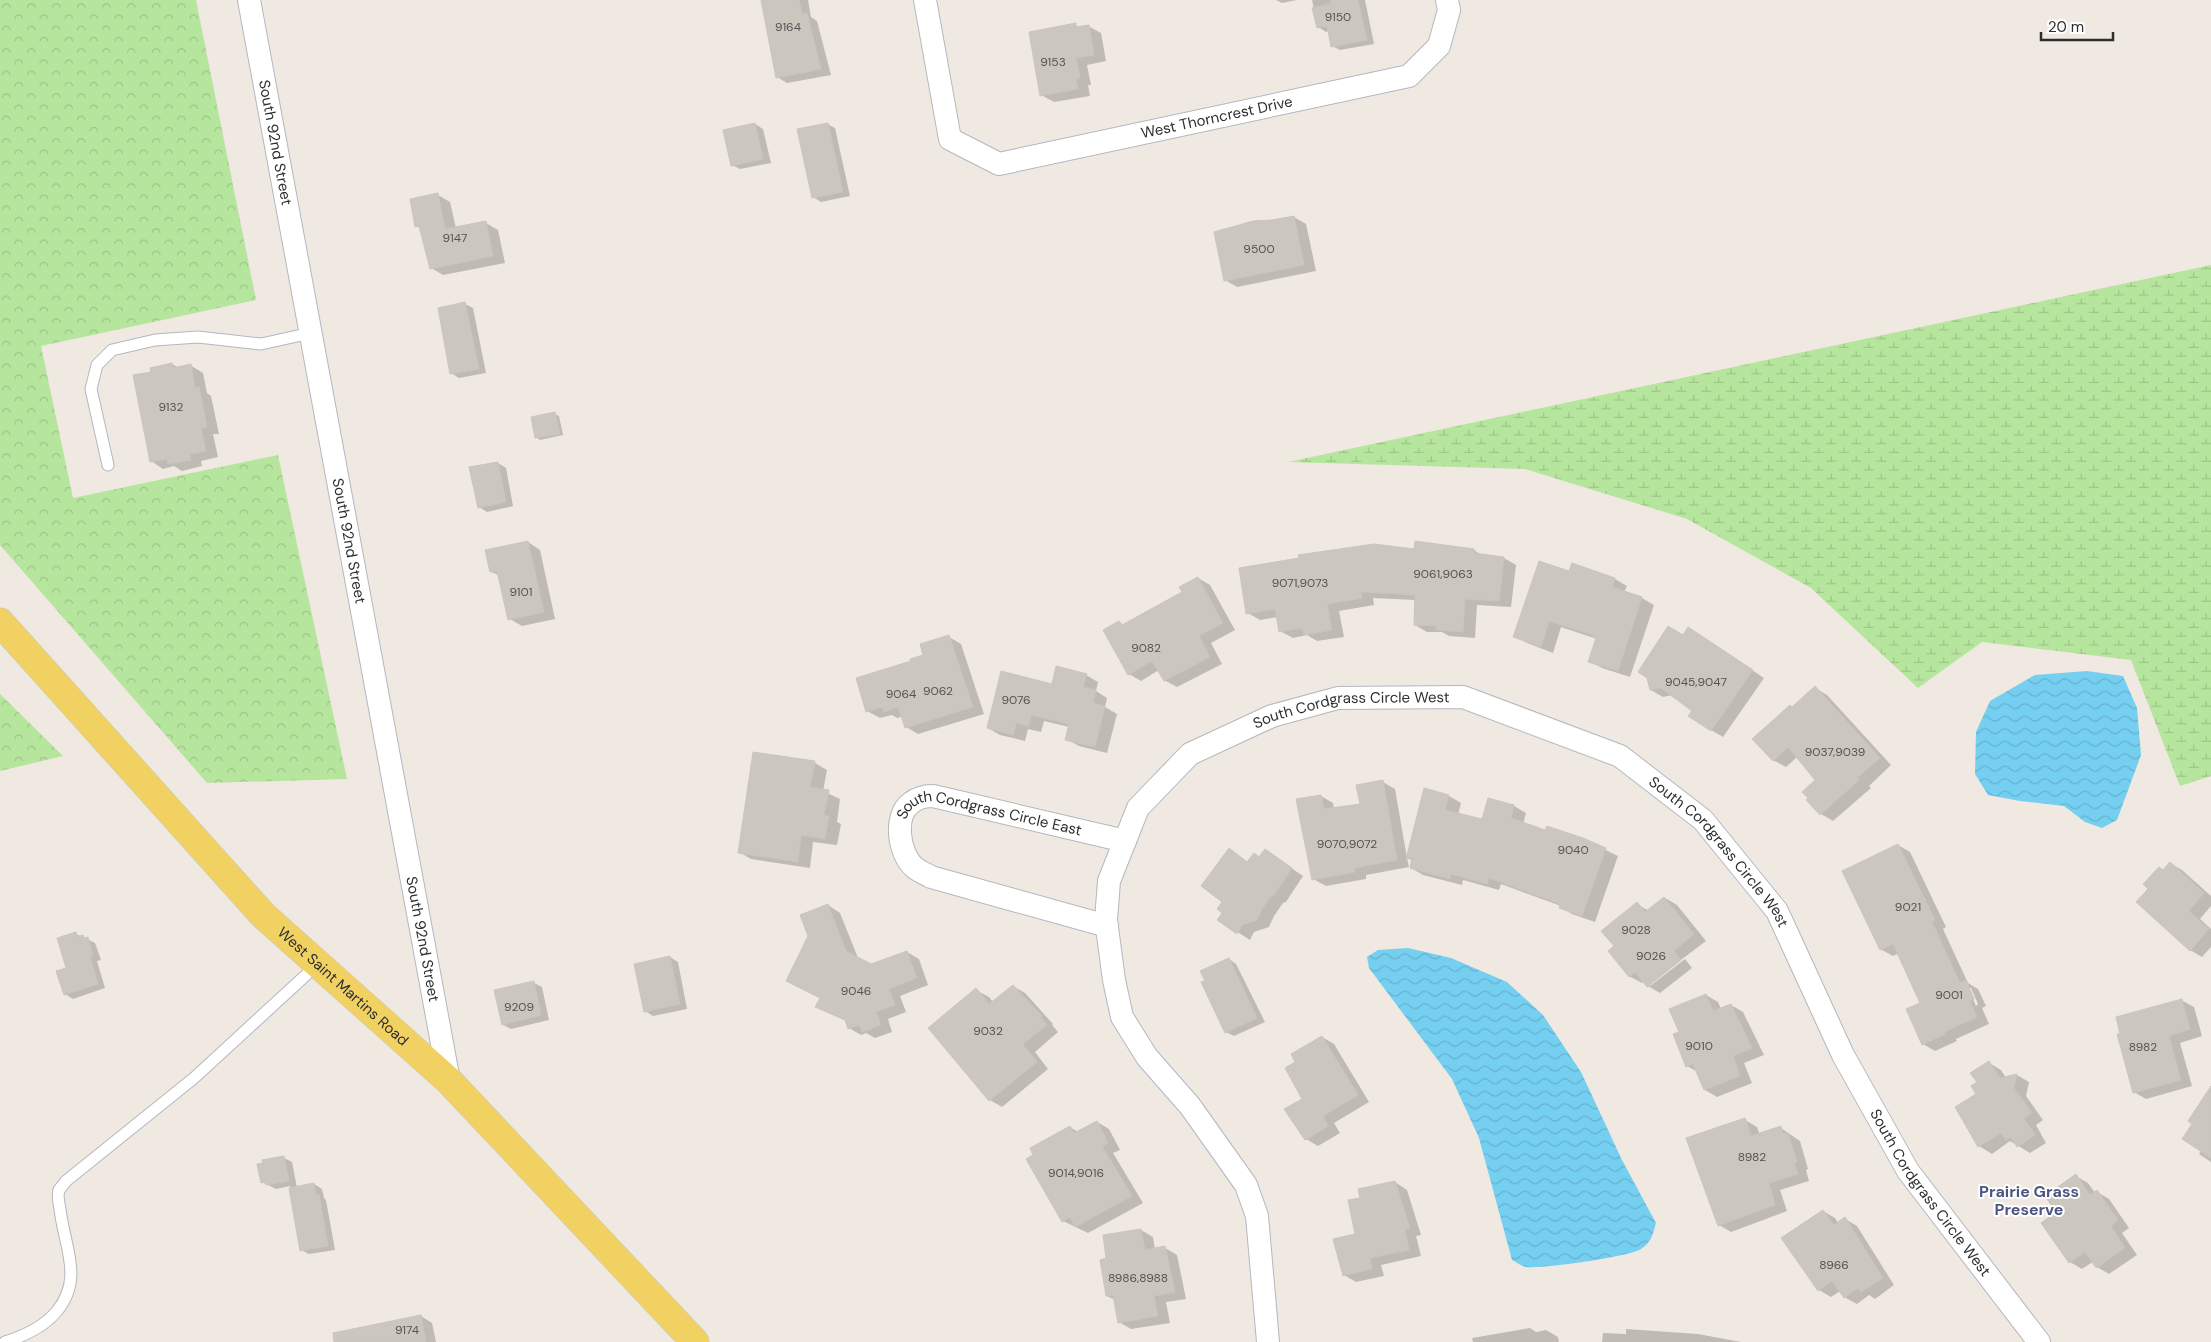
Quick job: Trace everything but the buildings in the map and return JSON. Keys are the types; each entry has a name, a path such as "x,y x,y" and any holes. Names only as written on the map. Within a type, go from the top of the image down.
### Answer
{"main road":[{"name":"West Saint Martins Road","path":"0,622 263,915 449,1081 695,1342"}],"street":[{"name":"South 92nd Street","path":"249,0 449,1081"},
{"name":"West Thorncrest Drive","path":"925,0 950,139 999,164 1409,76 1439,46 1448,5"},
{"name":"South Cordgrass Circle West","path":"1125,840 1138,808 1190,754 1272,716 1338,698 1463,697 1620,756 1703,820 1777,911 1843,1056 1908,1171 2039,1342"},
{"name":"South Cordgrass Circle East","path":"1107,926 931,877 914,868 905,855 901,839 901,826 904,812 910,803 924,797 933,796 1125,840"},
{"path":"1125,840 1109,881 1107,926 1114,980 1122,1017 1147,1057 1190,1106 1246,1185 1257,1216 1268,1342"}],"lane":[{"path":"108,465 91,389 97,365 112,350 155,340 198,337 261,344 310,333"},
{"path":"5,1342 20,1337 42,1325 53,1316 69,1291 72,1276 59,1202 59,1191 66,1181 194,1078 318,964"}],"green space":[{"path":"0,0 196,0 256,300 41,346 73,498 278,455 347,779 207,783 0,545"},
{"path":"2211,265 2211,776 2180,786 2131,660 1982,642 1918,688 1811,588 1687,519 1525,469 1288,462"},
{"path":"0,694 63,756 0,771"}],"water":[{"path":"2087,671 2123,676 2137,708 2141,755 2117,820 2102,828 2085,822 2064,806 1988,795 1975,774 1976,732 1990,701 2035,675"},
{"path":"1408,948 1451,958 1507,982 1543,1015 1581,1072 1622,1160 1656,1223 1651,1238 1644,1247 1620,1255 1548,1266 1526,1267 1512,1260 1479,1138 1452,1079 1369,968 1367,957 1378,950"}],"district":[{"name":"Prairie Grass Preserve","path":"2029,1200"}]}
